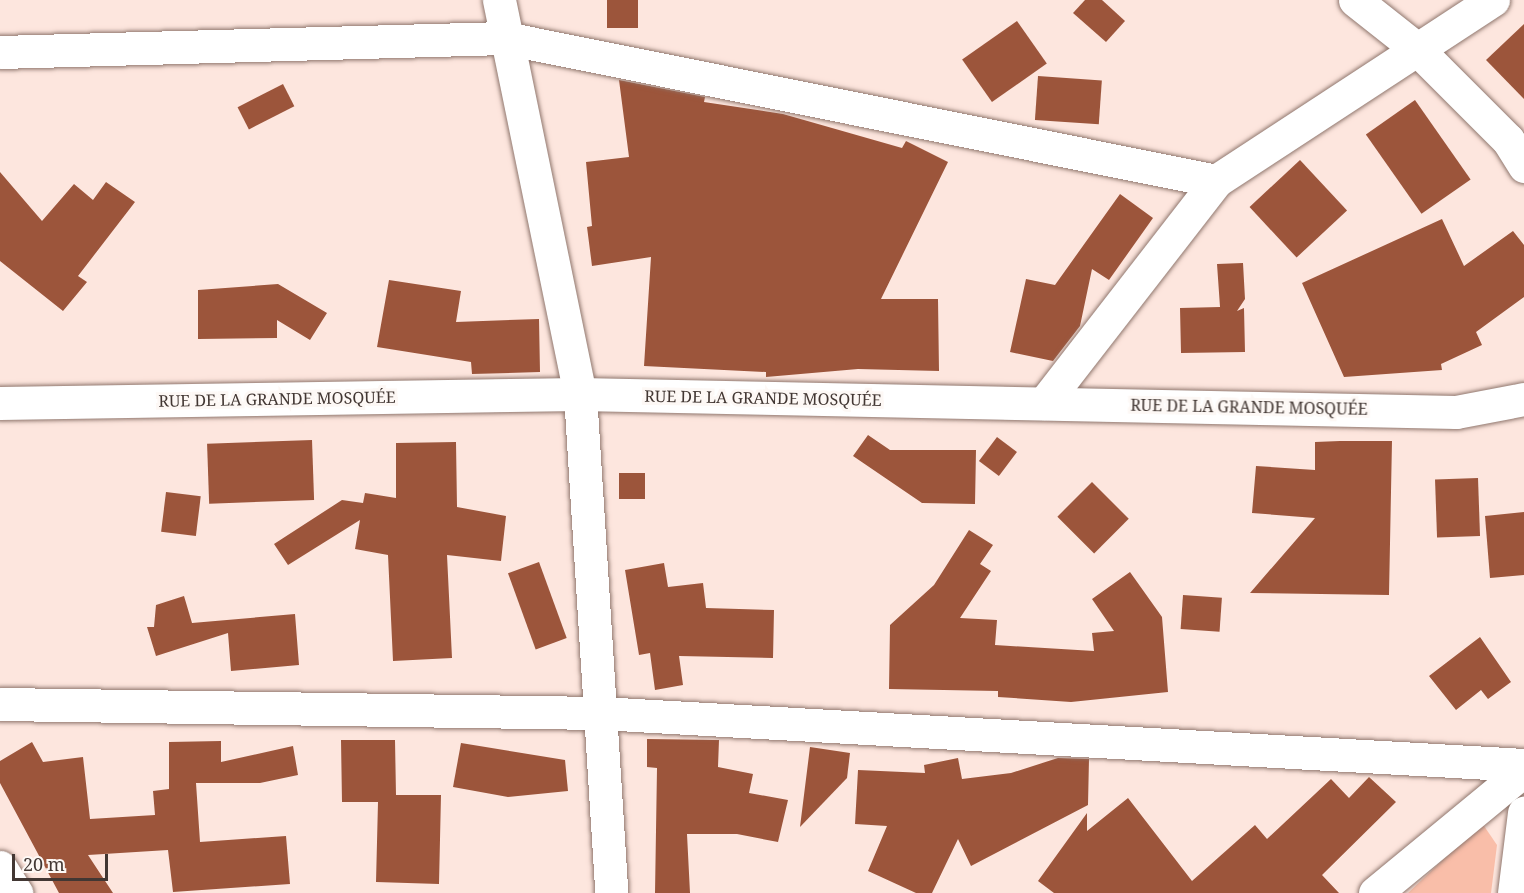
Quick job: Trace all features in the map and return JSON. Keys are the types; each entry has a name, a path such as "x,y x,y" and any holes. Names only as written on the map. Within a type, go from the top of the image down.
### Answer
{"street":[{"path":"499,0 580,394 611,893"},
{"path":"1355,0 1417,49 1508,140 1524,166"},
{"path":"1044,403 1216,181 1493,0"},
{"path":"0,52 505,38 1216,181"},
{"name":"RUE DE LA GRANDE MOSQUÉE","path":"0,403 580,394 1456,412 1524,399"},
{"path":"0,704 600,712 1524,765"},
{"path":"1375,893 1524,770"},
{"path":"1514,893 1524,813"},
{"path":"0,867 16,893"}],"shaded area":[{"path":"1482,823 1497,845 1491,893 1408,893"}],"building":[{"path":"607,0 638,0 638,28 607,28"},
{"path":"1085,0 1102,0 1125,21 1106,42 1073,13"},
{"path":"1017,21 1047,64 992,102 962,59"},
{"path":"1524,24 1524,99 1486,60"},
{"path":"1038,76 1102,80 1099,124 1035,120"},
{"path":"619,80 705,97 704,102 783,114 902,148 906,141 948,162 881,299 938,299 939,371 858,369 766,377 766,372 644,366 651,257 592,266 587,227 592,226 586,162 629,157"},
{"path":"283,84 294,106 249,129 238,107"},
{"path":"1415,100 1471,179 1421,214 1366,134"},
{"path":"1300,160 1347,210 1297,258 1250,207"},
{"path":"0,172 42,221 74,184 93,200 106,182 135,202 78,276 87,282 63,311 0,261"},
{"path":"1120,194 1153,218 1109,280 1092,269 1080,326 1053,361 1010,352 1026,279 1055,285"},
{"path":"1442,219 1464,266 1513,231 1524,245 1524,297 1476,332 1482,345 1441,364 1442,370 1344,377 1302,283"},
{"path":"1243,263 1245,299 1237,311 1244,308 1245,352 1181,353 1180,308 1220,307 1217,264"},
{"path":"389,280 461,291 456,322 539,319 540,372 472,374 471,362 377,347"},
{"path":"278,284 327,313 310,340 277,320 277,338 198,339 198,290"},
{"path":"868,435 890,450 976,450 975,504 922,503 853,456"},
{"path":"997,437 1017,452 999,476 979,461"},
{"path":"312,440 314,500 209,504 207,444"},
{"path":"1392,441 1389,595 1250,593 1315,518 1252,513 1256,466 1315,470 1315,442"},
{"path":"456,442 457,507 506,516 501,561 447,555 452,658 393,661 388,555 355,549 360,520 288,565 274,544 342,500 363,503 365,493 396,498 396,443"},
{"path":"619,473 645,473 645,499 619,499"},
{"path":"1478,478 1480,536 1437,537 1435,480"},
{"path":"1092,482 1129,519 1094,553 1057,517"},
{"path":"166,492 201,496 196,536 161,532"},
{"path":"1524,512 1524,575 1490,578 1485,516"},
{"path":"969,530 993,545 980,564 991,571 960,618 997,620 995,645 1094,651 1092,633 1114,631 1092,599 1130,572 1162,617 1168,692 1071,702 998,697 998,691 889,689 890,625 934,585"},
{"path":"539,562 567,638 536,649 508,573"},
{"path":"664,563 668,587 703,583 706,608 774,610 773,658 679,656 683,685 655,690 650,653 639,655 625,570"},
{"path":"1183,595 1222,598 1220,632 1181,629"},
{"path":"184,596 192,623 295,614 299,665 231,671 228,633 156,656 147,627 154,627 156,605"},
{"path":"1480,637 1511,682 1488,699 1481,690 1456,710 1429,676"},
{"path":"647,739 719,740 718,767 753,774 749,793 788,800 778,842 737,834 687,834 690,893 655,893 657,768 647,767"},
{"path":"341,740 395,740 396,795 441,795 439,884 376,882 378,802 342,802"},
{"path":"221,741 221,762 293,746 298,775 260,783 196,783 200,842 286,836 290,884 173,892 168,850 88,855 113,893 59,893 0,783 0,761 32,742 43,762 83,757 90,819 155,815 153,791 169,789 169,742"},
{"path":"461,743 565,760 568,791 508,797 453,787"},
{"path":"810,747 850,753 847,778 800,827"},
{"path":"958,758 962,779 1011,773 1058,758 1089,759 1088,805 971,866 958,839 932,893 916,893 868,871 887,826 855,824 858,770 925,773 924,765"},
{"path":"1369,777 1396,802 1322,875 1339,893 1054,893 1038,881 1087,813 1087,831 1128,798 1192,881 1255,825 1267,839 1331,779 1349,798"}]}
